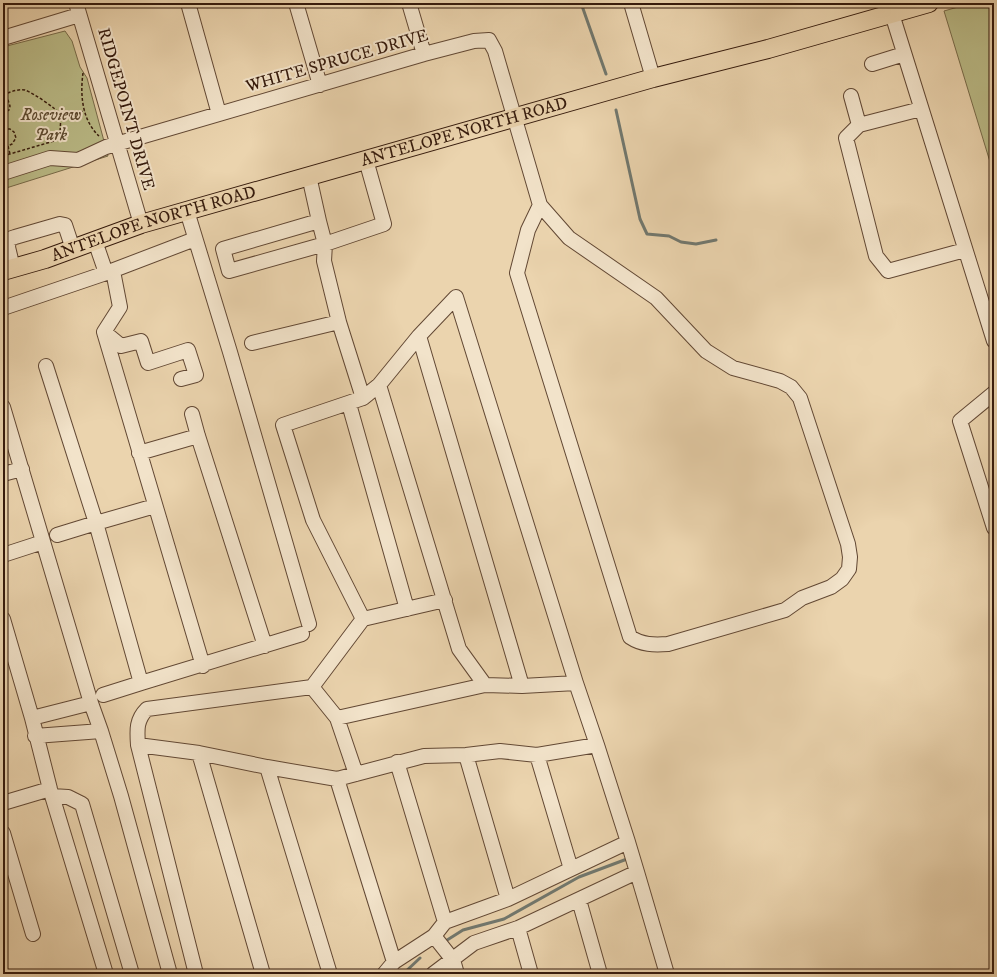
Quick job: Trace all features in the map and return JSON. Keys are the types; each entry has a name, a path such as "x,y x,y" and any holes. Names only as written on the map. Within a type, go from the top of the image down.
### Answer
{"main road":[{"name":"ANTELOPE NORTH ROAD","path":"8,269 73,249 141,224 653,78 929,3"}],"street":[{"path":"188,3 219,114"},
{"path":"296,3 320,85"},
{"path":"409,3 424,54"},
{"path":"631,3 653,78"},
{"path":"3,38 78,9"},
{"name":"RIDGEPOINT DRIVE","path":"78,9 141,224"},
{"path":"892,14 994,341"},
{"name":"WHITE SPRUCE DRIVE","path":"3,173 50,158 78,160 106,147 118,145 424,54 474,41 489,40 495,51 514,118"},
{"path":"872,64 904,54"},
{"path":"851,96 859,125"},
{"path":"921,109 859,125 846,138 876,256 888,271 965,250"},
{"path":"514,118 540,205 569,238 656,298 706,351 733,368 780,381 791,387 800,398 848,544 850,558 849,569 842,579 831,587 802,598 785,610 668,644 650,645 637,642 630,637 517,274 528,230 540,205"},
{"path":"319,221 223,250 229,272 325,244 384,224 366,160"},
{"path":"309,176 325,244 324,261 339,322 363,398"},
{"path":"104,695 265,646 306,629 230,352 187,211"},
{"path":"8,269 9,239 15,237 60,224 65,225 73,249"},
{"path":"3,308 110,272 195,239"},
{"path":"95,241 110,272 120,307 104,332 203,666"},
{"path":"363,619 313,520 283,425 349,404 363,398 379,385 419,336 456,297 576,683 628,842 667,974"},
{"path":"252,343 339,322"},
{"path":"104,332 121,346 141,341 148,363 188,350 196,375 181,379"},
{"path":"419,336 522,686"},
{"path":"46,366 96,523 141,683"},
{"path":"379,385 459,649 485,685"},
{"path":"994,393 960,421 994,528"},
{"path":"349,404 407,609"},
{"path":"3,407 91,703 121,796 170,974"},
{"path":"192,414 265,646"},
{"path":"139,453 198,436"},
{"path":"3,474 22,469"},
{"path":"57,535 155,506"},
{"path":"3,555 43,542"},
{"path":"196,974 138,745 137,730 139,717 147,709 312,687 363,619 444,600"},
{"path":"3,619 32,718 35,736 51,792 106,974"},
{"path":"337,718 485,685 522,686 576,683"},
{"path":"312,687 337,718 356,774"},
{"path":"32,718 91,703"},
{"path":"35,736 101,731"},
{"path":"138,745 199,753 337,779 424,756 466,755 500,751 537,755 597,745"},
{"path":"199,753 263,974"},
{"path":"466,755 508,899"},
{"path":"537,755 572,869"},
{"path":"397,762 445,922"},
{"path":"267,767 330,974"},
{"path":"337,779 394,962"},
{"path":"3,803 51,792 68,797 82,804 132,974"},
{"path":"3,833 33,934"},
{"path":"384,974 394,962 434,936 445,922 508,899 628,842"},
{"path":"433,974 474,943 518,928 637,872"},
{"path":"579,900 600,974"},
{"path":"518,928 532,974"},
{"path":"434,936 453,960 457,974"}],"path":[{"path":"83,73 81,91 85,111 91,128 99,136 104,138"},
{"path":"3,95 13,91 26,91 56,108 61,115 60,132 54,141 3,156"},
{"path":"3,114 9,110 10,106 6,94"},
{"path":"61,115 85,111"},
{"path":"3,129 10,129 14,132 16,138 12,144 3,147"},
{"path":"8,146 10,154"}],"green space":[{"path":"972,3 994,3 994,175 944,11"},
{"name":"Roseview Park","path":"65,31 72,41 80,67 87,78 108,156 3,189 3,47"}],"waterway":[{"path":"581,3 606,74"},
{"path":"616,110 640,219 647,234 669,236 681,242 696,244 716,240"},
{"path":"444,942 463,930 504,919 579,877 627,859"},
{"path":"403,974 420,958"}]}
